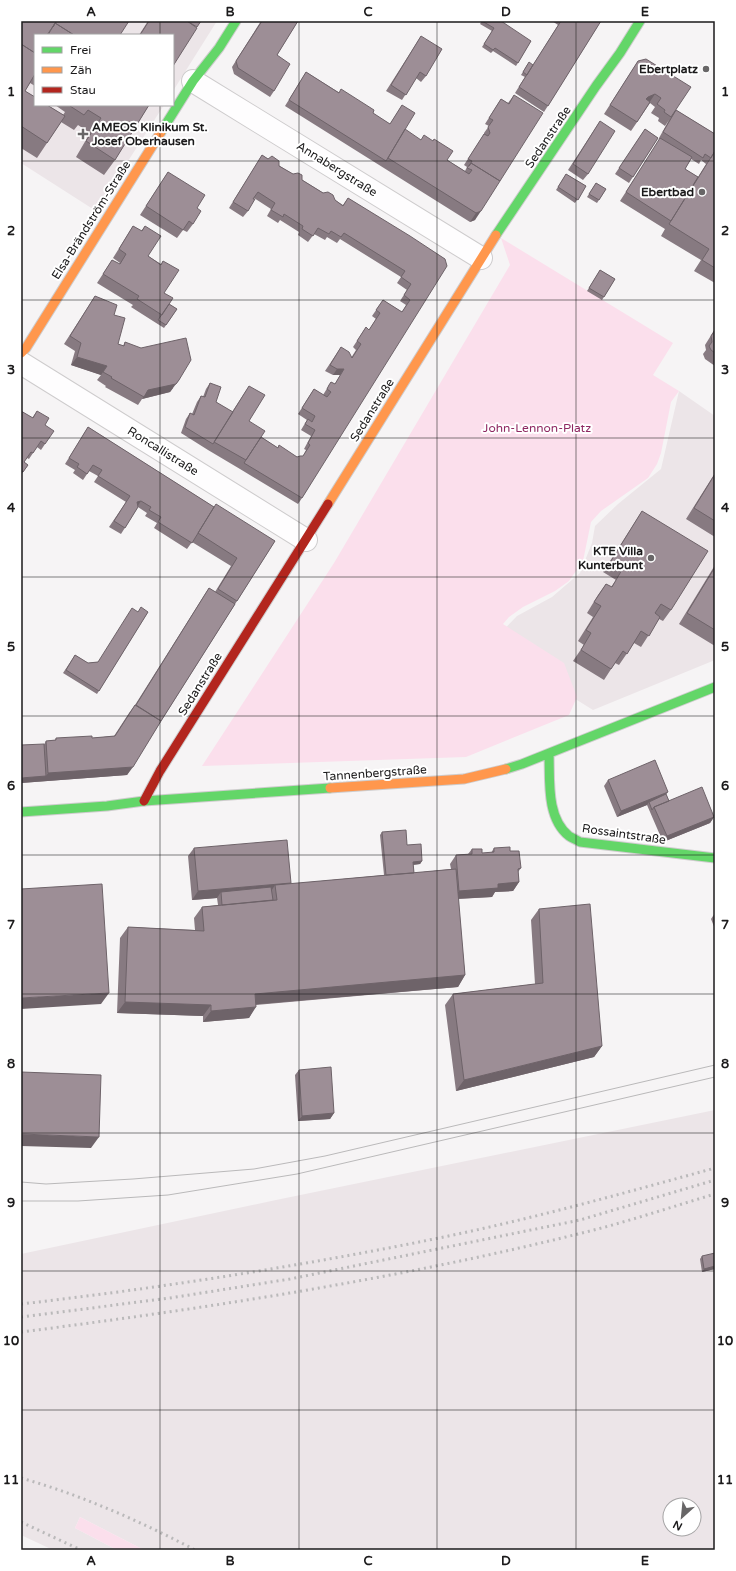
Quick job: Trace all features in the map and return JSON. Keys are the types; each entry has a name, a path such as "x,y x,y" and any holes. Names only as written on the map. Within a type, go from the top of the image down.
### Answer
{"street":[{"name":"Elsa-Brändström-Straße","path":"21,353 26,348 194,81 219,48 236,21"},
{"name":"Sedanstraße","path":"144,801 164,764 306,540 481,258 640,21"},
{"name":"Annabergstraße","path":"194,81 481,258"},
{"name":"Roncallistraße","path":"21,363 306,540"},
{"name":"Tannenbergstraße","path":"21,812 107,806 144,801 464,779 493,773 549,754 715,687"},
{"name":"Rossaintstraße","path":"549,754 556,820 563,830 574,839 580,842 715,858"}],"shaded area":[{"name":"AMEOS Klinikum St. Josef Oberhausen","path":"21,21 217,21 174,89 174,34 34,34 34,106 163,106 96,211 21,163"},
{"name":"KTE Villa Kunterbunt","path":"679,391 715,416 715,660 593,710 489,645 517,616 552,597 580,573 592,543 595,526 618,504 661,469"},
{"path":"715,1110 715,1550 144,1550 80,1517 75,1528 117,1550 53,1550 21,1535 21,1254"}],"green space":[{"name":"John-Lennon-Platz","path":"501,238 673,343 653,375 679,391 671,402 661,453 657,464 648,478 601,511 591,522 583,561 569,581 555,591 523,607 509,617 503,624 564,663 577,697 569,715 466,757 202,766 334,563 510,265"},
{"path":"80,1517 144,1550 117,1550 75,1528"}],"building":[{"path":"21,21 56,22 48,34 34,34 34,52 21,44"},
{"path":"55,21 129,21 121,34 72,34 55,23"},
{"path":"149,21 187,21 197,28 174,64 174,34 141,34"},
{"path":"187,21 201,21 197,27"},
{"path":"262,21 298,21 277,55 290,64 274,91 238,68 236,61"},
{"path":"482,21 501,21 531,41 518,63 495,48 493,50 484,44 494,28"},
{"path":"561,21 601,21 548,106 519,87"},
{"path":"55,23 72,34 49,34"},
{"path":"421,36 442,49 426,76 420,72 406,95 391,85"},
{"path":"21,44 34,52 34,76 25,91 34,96 34,106 49,106 65,116 47,143 21,126"},
{"path":"646,59 691,87 671,117 657,104 661,98 655,94 648,97 646,99 650,102 637,122 610,105 638,61"},
{"path":"529,62 533,65 527,75 523,72"},
{"path":"306,72 339,93 341,89 374,110 373,113 390,124 402,105 415,113 386,161 289,100"},
{"path":"514,95 543,113 500,181 471,163 469,166 472,161 468,159 484,134 488,136 490,133 488,127 493,120 489,118 501,99 509,104"},
{"path":"70,106 148,106 115,160 86,141 101,118 88,110 84,115"},
{"path":"676,110 715,134 715,151 711,158 705,154 703,158 663,132"},
{"path":"600,121 615,131 588,174 573,164"},
{"path":"405,129 421,140 424,135 433,141 434,139 453,151 447,160 469,174 472,170 467,168 471,163 500,181 481,211 476,213 388,158"},
{"path":"645,129 658,138 633,177 619,168"},
{"path":"660,138 692,157 685,169 698,177 671,221 626,192"},
{"name":"Ebertbad","path":"715,151 715,268 702,260 709,249 669,224"},
{"path":"262,155 268,159 272,156 279,161 279,166 293,174 298,173 302,175 302,180 323,193 328,192 333,195 335,200 343,206 348,198 445,259 447,266 302,498 244,463 261,437 278,448 279,445 297,457 303,456 310,445 308,443 315,430 305,424 308,419 312,422 315,416 302,408 314,389 327,397 331,392 327,389 329,385 331,382 335,384 344,369 337,369 330,365 341,347 349,352 352,358 361,344 357,341 366,327 369,330 380,313 376,310 383,300 402,312 410,300 404,295 411,284 401,277 405,271 344,233 341,237 331,231 329,234 318,228 313,236 302,229 303,226 284,214 283,217 271,210 275,203 258,192 248,211 233,202"},
{"path":"168,172 205,195 197,208 201,211 193,224 189,221 183,230 146,206"},
{"path":"566,174 586,186 578,200 558,187"},
{"path":"596,183 606,189 599,200 589,194"},
{"path":"133,226 142,231 145,226 161,236 148,256 161,265 163,261 179,270 164,293 173,298 162,315 137,299 139,296 103,274 112,260 120,264 126,254 119,249"},
{"path":"600,270 615,279 604,297 589,288"},
{"path":"95,296 117,305 114,315 125,318 118,344 124,346 125,342 141,348 186,338 191,360 176,384 148,390 144,397 103,372 107,366 77,357 81,343 70,336"},
{"path":"169,304 177,309 166,325 158,320"},
{"path":"715,330 715,353 709,346 712,342 711,336"},
{"path":"210,383 221,387 216,402 233,412 213,444 185,427 190,413 194,415 201,396 205,397"},
{"path":"249,386 265,395 249,421 265,431 246,460 214,442"},
{"path":"21,411 33,418 37,411 49,418 45,425 54,431 45,444 41,441 33,453 31,452 24,462 28,465 23,472 21,470"},
{"path":"88,427 214,507 192,543 158,522 161,517 149,510 151,507 141,501 137,502 138,507 125,528 114,521 130,496 98,476 102,470 93,465 87,474 77,467 79,464 69,458"},
{"path":"715,474 715,521 694,508"},
{"path":"216,504 275,541 237,601 218,589 237,558 198,533"},
{"path":"642,511 708,551 671,610 661,604 655,613 660,617 649,636 641,631 627,654 623,651 611,669 581,650 591,633 586,630 601,606 594,602 606,584 612,587 623,568 611,561"},
{"path":"715,567 715,630 687,613"},
{"path":"209,588 235,604 161,721 136,705"},
{"path":"141,607 148,612 99,691 66,670 75,655 88,663 98,662 132,608 138,612"},
{"path":"135,705 161,721 133,767 48,773 46,741 56,740 56,738 92,736 92,738 115,736"},
{"path":"44,744 46,776 21,778 21,745"},
{"path":"655,760 668,792 621,811 608,780"},
{"path":"702,787 714,817 667,836 654,807"},
{"path":"666,794 669,801 654,807 652,810 649,802"},
{"path":"406,830 407,845 421,844 422,861 413,862 414,873 386,875 382,832"},
{"path":"287,840 291,883 198,891 194,848"},
{"path":"510,847 510,851 519,851 521,868 518,869 519,882 498,884 498,888 459,891 456,855 472,854 472,849 482,849 482,853 494,852 494,848"},
{"path":"456,869 465,975 255,994 256,1007 211,1011 211,1005 125,1002 128,927 204,931 202,907 277,900 275,885"},
{"path":"102,884 109,993 21,998 21,889"},
{"path":"271,887 273,900 222,905 221,892"},
{"path":"590,904 602,1046 464,1080 453,994 543,983 539,909"},
{"path":"331,1067 334,1113 302,1116 299,1070"},
{"path":"21,1072 101,1075 99,1137 21,1134"},
{"path":"715,1253 715,1266 704,1269 702,1256"}],"tram line":[{"path":"21,1182 46,1184 133,1179 254,1169 325,1156 715,1065"},
{"path":"21,1201 78,1201 168,1195 297,1174 715,1077"}],"railway":[{"path":"21,1304 231,1276 439,1238 543,1214 715,1168"},
{"path":"21,1317 170,1298 290,1279 580,1220 715,1180"},
{"path":"21,1332 162,1313 303,1291 373,1278 513,1249 599,1229 715,1194"},
{"path":"21,1478 66,1492 110,1510 195,1550"},
{"path":"21,1522 81,1550"}],"traffic: fast":[{"path":"161,132 193,81 219,48 236,21"},
{"path":"496,235 596,86 620,53 640,21"},
{"path":"506,769 715,687"},
{"path":"549,754 550,787 553,809 556,819 569,836 580,842 715,858"},
{"path":"21,812 107,806 144,801 330,788"}],"traffic: slow":[{"path":"21,353 26,348 161,132"},
{"path":"328,504 496,235"},
{"path":"330,788 464,779 506,769"}],"traffic: jam":[{"path":"144,801 160,771 328,504"}],"place":[{"name":"Ebertplatz","path":"706,69"},
{"name":"AMEOS Klinikum St. Josef Oberhausen","path":"83,134"},
{"name":"Ebertbad","path":"702,192"},
{"name":"KTE Villa Kunterbunt","path":"651,558"}]}
